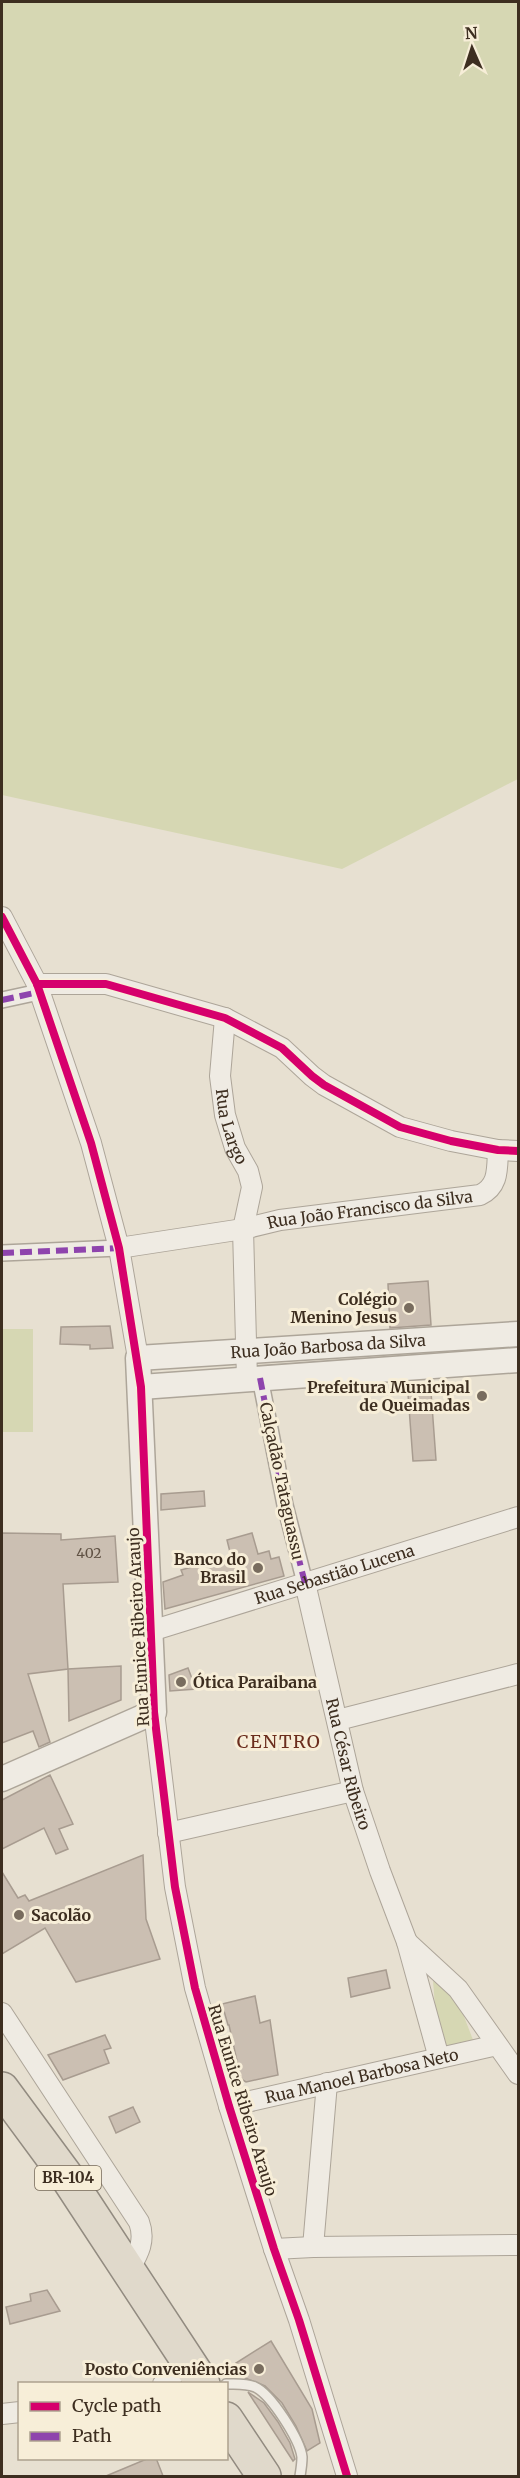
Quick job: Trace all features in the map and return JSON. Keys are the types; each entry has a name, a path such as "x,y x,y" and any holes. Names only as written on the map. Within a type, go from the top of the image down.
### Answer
{"highway":[{"name":"BR-104","path":"2,2089 67,2177 196,2372"},
{"path":"228,2422 264,2476"}],"street":[{"name":"Rua Eunice Ribeiro Araujo","path":"2,917 38,988 91,1143 120,1248 141,1387 154,1712 175,1887 193,1978 229,2106 299,2320 346,2476"},
{"path":"2,1000 38,988 106,984 225,1018 282,1048 318,1080 400,1127 442,1139 498,1150 519,1150"},
{"name":"Rua Largo","path":"225,1018 220,1076 225,1115 235,1148 248,1171 252,1187 243,1230 244,1352 254,1379"},
{"name":"Rua João Francisco da Silva","path":"120,1248 243,1230 280,1220 480,1195 489,1191 494,1185 498,1150"},
{"path":"2,1253 120,1248"},
{"name":"Rua João Barbosa da Silva","path":"138,1358 519,1334"},
{"name":"Rua João Barbosa da Silva","path":"141,1387 519,1360"},
{"name":"Calçadão Tataguassu","path":"254,1379 305,1583"},
{"name":"Rua Sebastião Lucena","path":"151,1631 519,1517"},
{"name":"Rua César Ribeiro","path":"305,1583 353,1791 407,1942 440,2058"},
{"path":"338,1720 519,1674"},
{"path":"2,1779 154,1712"},
{"path":"168,1833 353,1791"},
{"name":"Rua César Ribeiro","path":"407,1942 458,1989 519,2074"},
{"path":"2,2013 133,2210 143,2233 138,2253 129,2270"},
{"name":"Rua Manoel Barbosa Neto","path":"229,2106 497,2045"},
{"path":"313,2247 327,2083"},
{"path":"67,2177 97,2159"},
{"path":"274,2249 519,2245"},
{"path":"168,2382 196,2372"},
{"path":"2,2414 18,2412"}],"lane":[{"path":"228,2384 244,2384 266,2394 298,2442 302,2458 300,2476"}],"green space":[{"path":"2,2 518,2 518,779 342,869 2,795"},
{"path":"2,1329 33,1329 33,1432 2,1432"},
{"path":"433,1981 458,2001 475,2045 448,2050 435,2006"}],"building":[{"name":"Colégio Menino Jesus","path":"428,1281 431,1325 390,1328 388,1284"},
{"path":"110,1326 113,1348 90,1349 90,1345 60,1344 61,1327"},
{"path":"431,1392 436,1460 413,1461 408,1394"},
{"path":"204,1491 205,1506 161,1510 161,1494"},
{"path":"2,1533 61,1534 61,1540 115,1536 118,1582 63,1584 68,1669 28,1674 50,1742 39,1747 33,1731 2,1743"},
{"path":"252,1533 258,1554 269,1551 271,1559 279,1557 284,1576 165,1609 163,1582 183,1575 181,1570 231,1556 227,1540"},
{"path":"121,1666 121,1700 69,1721 68,1669"},
{"name":"Ótica Paraibana","path":"188,1668 196,1689 170,1691 169,1675"},
{"path":"50,1775 73,1824 59,1829 68,1849 56,1854 44,1828 2,1849 2,1800"},
{"path":"143,1855 146,1919 160,1959 76,1982 45,1928 2,1954 2,1872 18,1898 25,1895 29,1901"},
{"path":"386,1970 390,1988 351,1997 348,1978"},
{"path":"255,1996 260,2023 270,2020 278,2075 246,2082 241,2079 222,2004"},
{"path":"105,2035 111,2048 104,2050 109,2063 63,2080 48,2055"},
{"path":"133,2107 140,2122 116,2133 109,2117"},
{"path":"47,2290 60,2311 10,2324 6,2307 31,2301 30,2294"},
{"path":"271,2341 312,2409 320,2443 307,2451 282,2403 265,2386 245,2378 236,2363"},
{"path":"248,2392 264,2403 278,2422 290,2443 295,2459 293,2461"},
{"path":"144,2460 157,2460 163,2476 106,2476"}],"marked path":[{"path":"2,1000 39,992"},
{"path":"2,1253 119,1248"},
{"path":"260,1378 285,1505 305,1583"}],"cycle path":[{"path":"2,917 37,984 91,1143 119,1248 141,1387 154,1712 175,1887 195,1988 229,2106 347,2476"},
{"path":"37,984 106,984 225,1018 282,1048 324,1085 400,1127 451,1141 498,1150 518,1151"}],"place":[{"name":"Colégio Menino Jesus","path":"409,1308"},
{"name":"Prefeitura Municipal de Queimadas","path":"482,1396"},
{"name":"Banco do Brasil","path":"258,1568"},
{"name":"Ótica Paraibana","path":"181,1682"},
{"name":"Sacolão","path":"19,1915"},
{"name":"Posto Conveniências","path":"259,2369"}],"district":[{"name":"CENTRO","path":"279,1742"}]}
